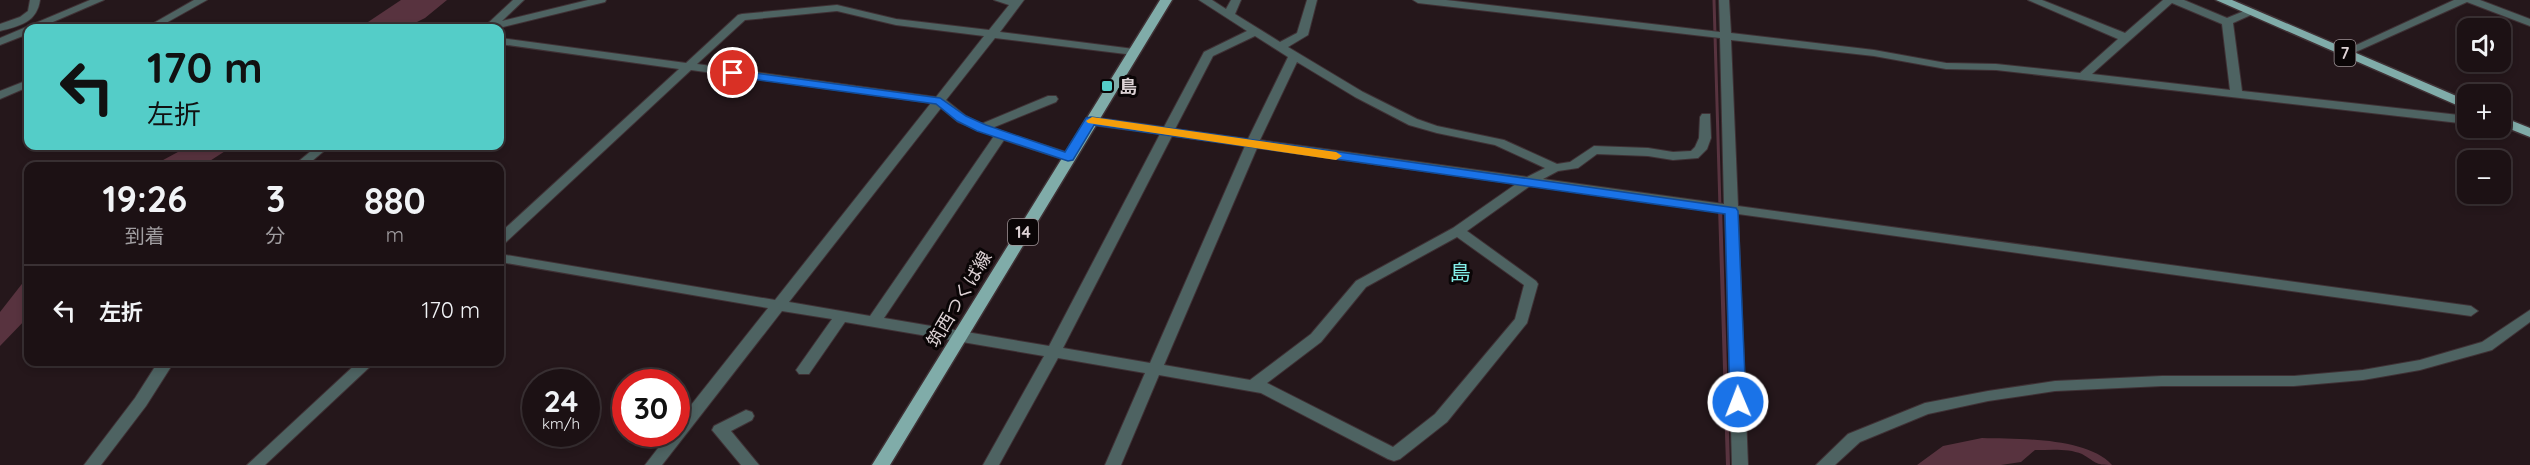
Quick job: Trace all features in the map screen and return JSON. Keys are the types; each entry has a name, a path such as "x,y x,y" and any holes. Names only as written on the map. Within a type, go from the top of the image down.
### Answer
{"main road":[{"name":"筑西つくば線","path":"881,465 1166,0"},
{"name":"7","path":"2222,0 2457,101"},
{"path":"2511,125 2530,133"}],"street":[{"path":"0,28 24,19 33,12 35,0"},
{"path":"42,24 99,0"},
{"path":"157,24 202,0"},
{"path":"492,24 519,0"},
{"path":"503,24 601,0"},
{"path":"777,0 779,12"},
{"path":"999,0 1017,1"},
{"path":"1204,0 1335,81 1412,121 1430,129 1513,145 1555,168"},
{"path":"1229,15 1236,0"},
{"path":"1280,47 1302,35 1312,0"},
{"path":"1418,0 1466,3 1896,55 1940,65 1996,67 2457,119"},
{"path":"1724,0 1719,35 1724,210 1740,465"},
{"path":"2033,0 2126,38"},
{"path":"2082,77 2169,0"},
{"path":"2175,0 2228,22 2249,12"},
{"path":"2345,54 2463,0"},
{"path":"2470,0 2530,23"},
{"path":"654,465 1017,1"},
{"path":"504,236 742,17 838,4 896,22 1134,52"},
{"path":"2228,22 2236,94"},
{"path":"0,42 24,32"},
{"path":"992,465 1053,353 1208,54 1256,32"},
{"path":"504,42 940,101 962,119 981,128 1068,157"},
{"path":"1113,465 1252,144 1294,56"},
{"path":"0,95 24,85"},
{"path":"981,128 1052,99"},
{"path":"1254,386 1316,338 1361,284 1458,231 1527,182 1555,168 1574,165 1594,150 1648,152 1673,156 1694,155 1701,149 1705,138 1706,117"},
{"path":"1091,121 1724,210 2471,311"},
{"path":"873,323 1000,136"},
{"path":"304,162 319,150"},
{"path":"504,259 1265,388 1394,455 1440,418 1522,320 1531,284 1527,278 1458,231"},
{"path":"1824,465 1854,438 1925,410 1988,396 2055,386 2162,381 2294,381 2363,375 2420,365 2487,346 2530,315"},
{"path":"804,370 841,317"},
{"path":"92,465 152,386 164,366"},
{"path":"255,465 363,366"},
{"path":"747,416 720,430 752,465"}],"shaded area":[{"path":"401,0 447,0 425,18 413,24 365,24"},
{"path":"182,150 227,150 208,162 159,162"},
{"path":"24,281 24,321 0,346 0,312"},
{"path":"1982,438 2069,444 2101,456 2112,465 2098,464 2077,452 2035,450 2021,462 2001,465 1917,465 1943,446"}],"waterway":[{"path":"1714,0 1720,208"},
{"path":"1720,207 1728,465"}],"slow traffic":[{"path":"1092,121 1336,156"}],"place":[{"name":"島","path":"1107,86"}],"district":[{"name":"島","path":"1460,272"}],"route":[{"path":"733,73 940,101 962,119 981,128 1068,157 1091,121 1731,211 1738,402"}]}
